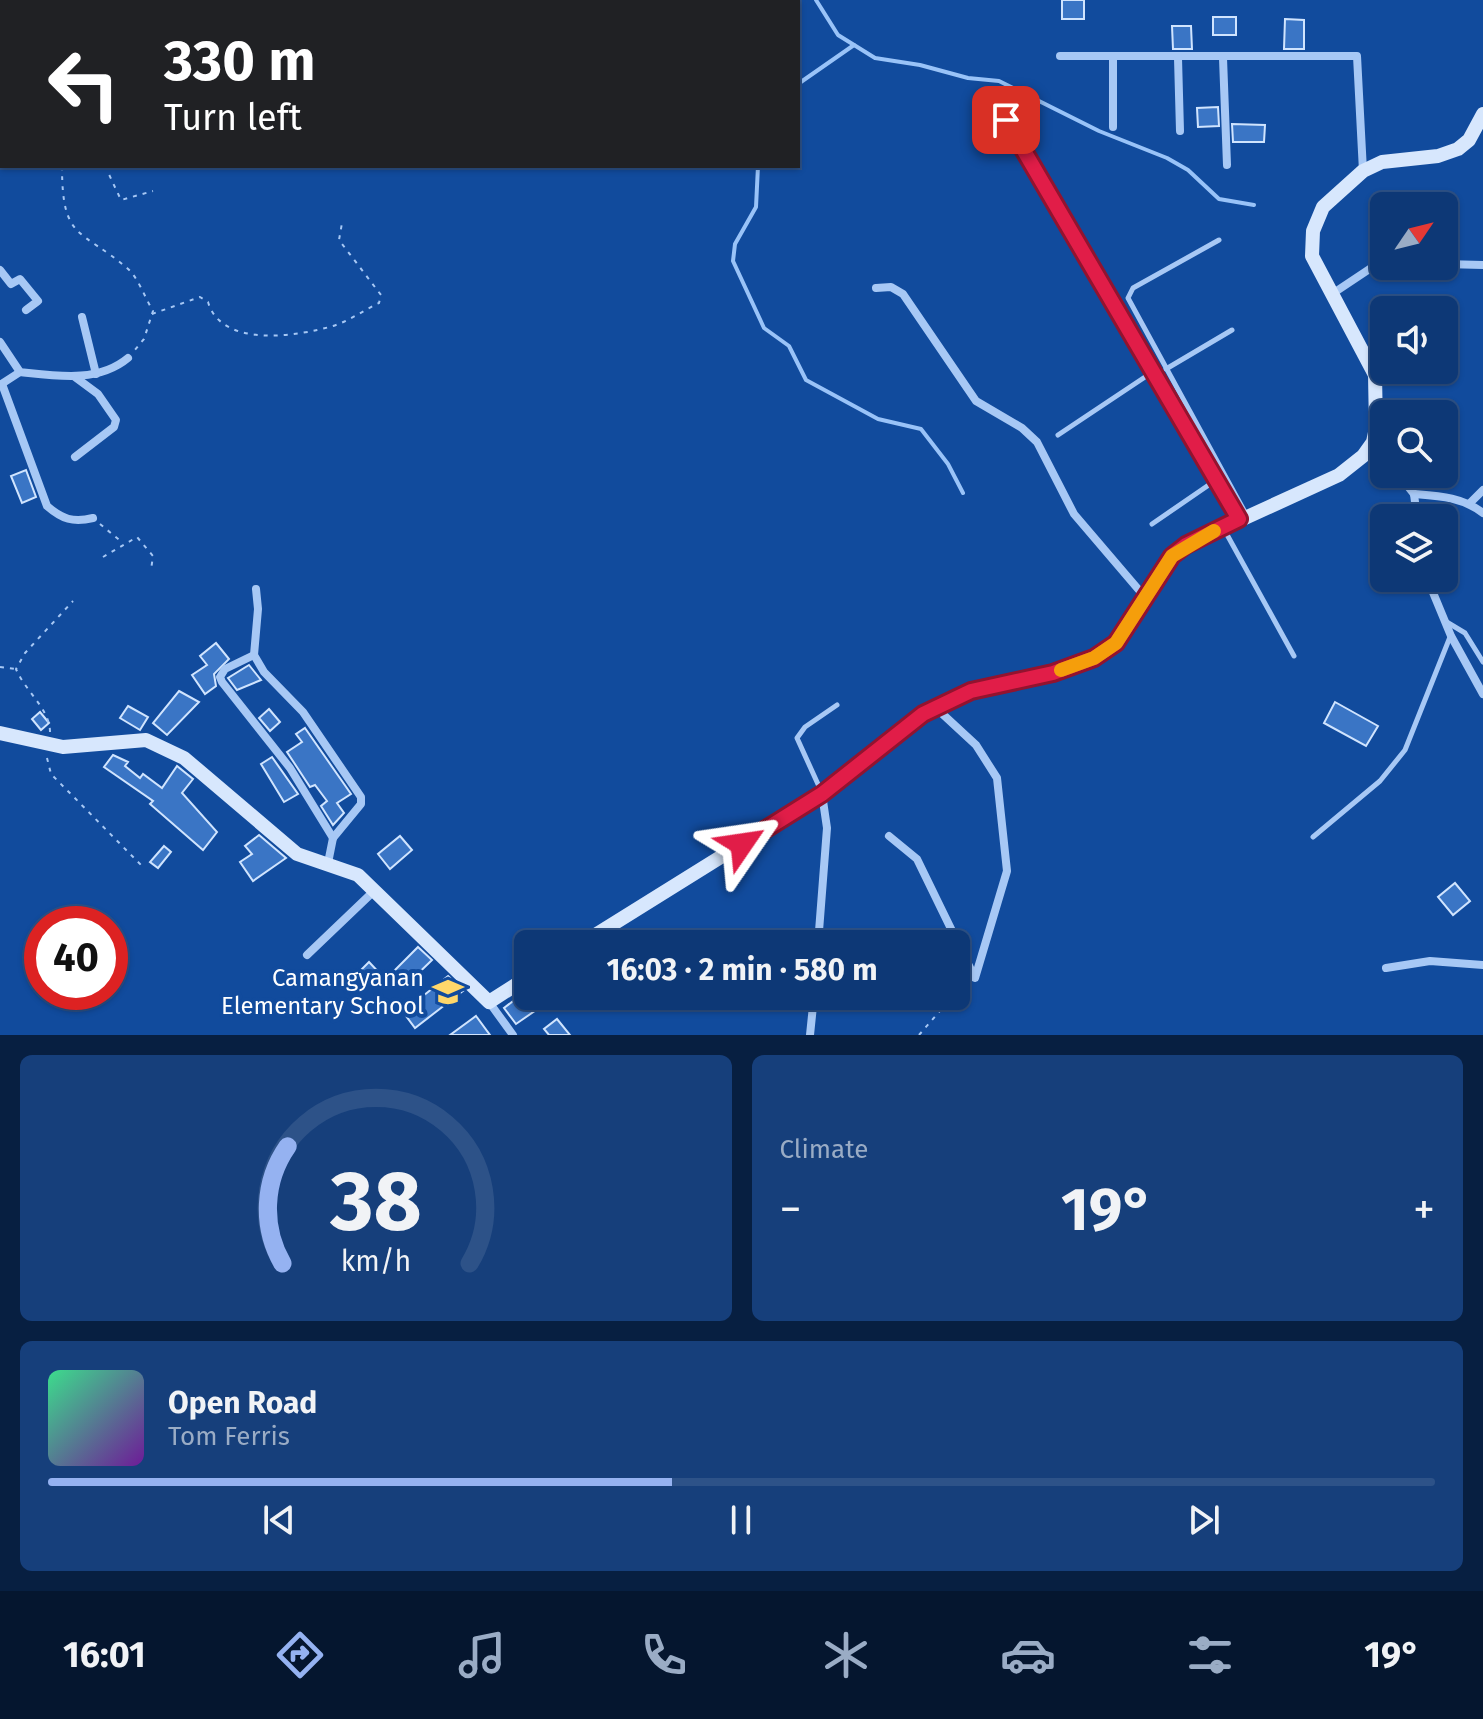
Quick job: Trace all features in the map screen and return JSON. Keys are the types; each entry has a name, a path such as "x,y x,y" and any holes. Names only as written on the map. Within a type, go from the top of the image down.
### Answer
{"street":[{"path":"1060,56 1357,56 1363,171"},
{"path":"1113,57 1113,127"},
{"path":"1178,58 1180,131"},
{"path":"1223,58 1227,165"},
{"path":"1377,400 1375,375 1312,256 1313,231 1323,207 1363,171 1382,162 1438,156 1458,149 1469,140 1483,114"},
{"path":"1458,264 1483,265"},
{"path":"1331,294 1370,269"},
{"path":"0,270 13,285 20,279 38,301 26,310"},
{"path":"876,288 891,287 903,294 976,401 1030,435 1074,514 1144,596"},
{"path":"82,317 96,374"},
{"path":"0,342 20,372"},
{"path":"93,518 77,522 59,516 47,506 1,385 20,372 75,376 96,374 114,370 128,358"},
{"path":"75,376 98,394 116,420 114,427 75,457"},
{"path":"603,930 822,794 899,731 936,708 971,691 1053,673 1094,658 1116,643 1172,556 1242,517 1339,475 1370,445"},
{"path":"1409,488 1415,504"},
{"path":"1470,503 1483,490"},
{"path":"1414,494 1448,497 1470,503 1483,513"},
{"path":"256,589 258,609 254,655 264,672 303,712 361,797 361,804 333,838 328,863"},
{"path":"1433,592 1451,636 1483,694"},
{"path":"254,655 225,669 220,677 290,768 333,838"},
{"path":"936,708 976,745 997,778 1007,871 975,978"},
{"path":"0,733 72,747 137,739 157,743 203,772 297,854 358,875 489,1002 513,1035"},
{"path":"819,930 827,828 822,794"},
{"path":"889,836 917,859 975,978"},
{"path":"307,955 374,891"},
{"path":"1386,968 1430,961 1483,965"},
{"path":"489,1002 514,986"},
{"path":"810,1035 813,1010"}],"lane":[{"path":"1006,120 1216,480 1242,517"},
{"path":"1219,240 1128,292 1130,305 1242,517"},
{"path":"1166,369 1232,330"},
{"path":"1058,435 1154,371"},
{"path":"1152,524 1216,480"},
{"path":"1223,527 1294,656"},
{"path":"1445,620 1465,633 1483,662"},
{"path":"1313,837 1380,781 1405,750 1451,636"},
{"path":"822,794 797,738 805,727 837,705"}],"path":[{"path":"62,168 62,187 71,224 83,239 129,269 152,314 144,339 128,358"},
{"path":"106,168 121,200 153,191"},
{"path":"152,314 200,297 208,302 211,312 239,331 278,336 336,325 379,303 381,295 339,240 342,223"},
{"path":"93,518 124,543"},
{"path":"103,557 137,537 153,556 151,570"},
{"path":"16,669 25,653 73,601"},
{"path":"0,667 16,669"},
{"path":"16,669 25,689 50,721 47,744 51,774 142,866"},
{"path":"970,982 975,978"},
{"path":"919,1035 941,1010"}],"building":[{"path":"1062,0 1084,0 1084,19 1062,19"},
{"path":"1213,17 1236,17 1236,35 1213,35"},
{"path":"1285,19 1304,20 1304,49 1284,49"},
{"path":"1172,26 1191,26 1192,49 1173,49"},
{"path":"1218,107 1219,126 1198,127 1197,108"},
{"path":"1232,124 1265,125 1264,142 1233,142"},
{"path":"26,470 36,497 22,503 11,476"},
{"path":"216,643 229,659 214,674 216,686 205,694 192,675 207,665 200,656"},
{"path":"249,665 261,680 237,690 228,678"},
{"path":"179,691 199,702 167,735 153,723"},
{"path":"1335,702 1378,726 1366,746 1324,723"},
{"path":"128,706 148,717 140,730 120,718"},
{"path":"269,709 280,722 270,731 259,718"},
{"path":"40,712 49,723 41,730 32,719"},
{"path":"305,728 351,794 337,803 344,813 333,825 321,806 327,801 315,785 310,787 287,752 302,742 296,734"},
{"path":"113,755 128,762 125,766 140,778 143,774 162,788 177,766 193,779 182,793 217,832 203,850 150,804 153,801 104,767"},
{"path":"272,757 298,794 284,802 261,764"},
{"path":"259,835 286,858 253,881 240,862 252,854 245,846"},
{"path":"400,836 412,850 390,869 378,854"},
{"path":"164,846 171,852 158,868 150,862"},
{"path":"1455,883 1470,901 1453,915 1438,897"},
{"path":"418,947 432,960 404,987 391,974"},
{"path":"369,962 384,978 375,987 360,971"},
{"path":"448,976 463,991 415,1028 403,1012"},
{"path":"514,1000 514,1010 536,1010 516,1024 504,1008"},
{"path":"476,1016 490,1035 450,1035"},
{"path":"557,1019 570,1035 549,1035 544,1029"}],"waterway":[{"path":"816,0 838,35 875,58 920,65 968,78 999,81 1099,131 1167,158 1188,170 1219,199 1254,205"},
{"path":"800,83 854,45"},
{"path":"758,168 756,207 735,244 733,261 764,328 789,346 806,380 878,419 921,429 948,464 963,493"}],"slow traffic":[{"path":"1061,670 1094,658 1116,643 1172,556 1214,531"}],"place":[{"name":"Camangyanan Elementary School","path":"448,992"}],"route":[{"path":"742,844 822,794 923,714 971,691 1053,673 1094,658 1116,643 1172,556 1186,545 1239,519 1006,120"}]}
